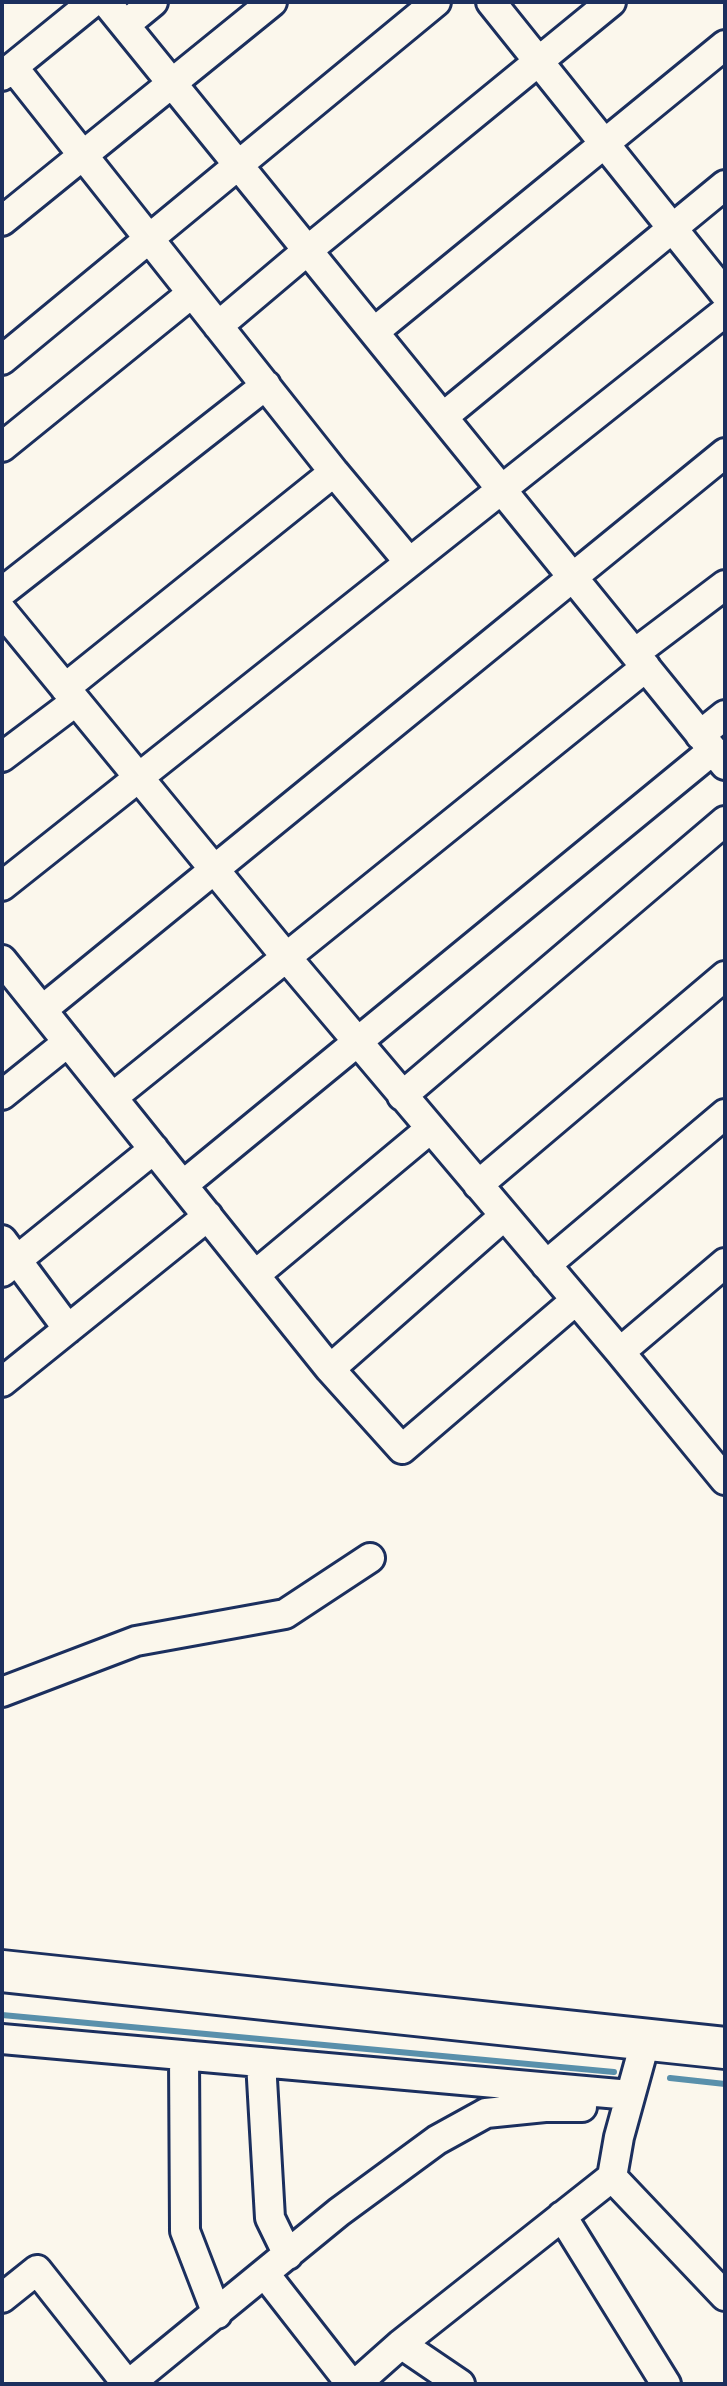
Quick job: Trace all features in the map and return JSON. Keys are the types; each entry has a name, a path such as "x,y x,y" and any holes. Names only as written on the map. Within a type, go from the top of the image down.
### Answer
{"highway":[{"path":"2,1971 725,2048"}],"street":[{"path":"93,2 8,72 84,154 148,239 409,562"},
{"path":"106,2 713,750"},
{"path":"125,25 153,2"},
{"path":"2,221 272,2"},
{"path":"2,360 436,2"},
{"path":"491,2 725,294"},
{"path":"218,326 611,2"},
{"path":"374,332 725,45"},
{"path":"443,417 725,185"},
{"path":"2,447 192,293"},
{"path":"2,886 725,312"},
{"path":"2,592 266,385"},
{"path":"42,1010 725,453"},
{"path":"2,757 70,695 334,472"},
{"path":"113,1097 287,958 725,585"},
{"path":"2,611 137,779 402,1096 720,1465"},
{"path":"183,1185 713,750 725,715"},
{"path":"402,1096 725,821"},
{"path":"2,960 11,989 42,1010 330,1369 402,1449 576,1300"},
{"path":"478,1185 725,976"},
{"path":"2,1095 68,1042"},
{"path":"546,1265 725,1114"},
{"path":"255,1275 430,1129"},
{"path":"68,1329 7,1257 154,1149"},
{"path":"2,1382 208,1216"},
{"path":"330,1369 504,1216"},
{"path":"620,1352 720,1277"},
{"path":"2,1692 136,1641 285,1614 370,1558"},
{"path":"2,2039 261,2062 629,2101"},
{"path":"265,2274 353,2384 612,2177 646,2039"},
{"path":"184,2056 185,2231 217,2314"},
{"path":"261,2062 270,2218 288,2255"},
{"path":"2,2298 37,2270 128,2384 339,2212 437,2140 486,2113 629,2101"},
{"path":"612,2177 725,2296"},
{"path":"562,2216 666,2384"},
{"path":"401,2344 460,2384"}],"waterway":[{"path":"2,2015 614,2072"},
{"path":"670,2078 725,2084"}]}
